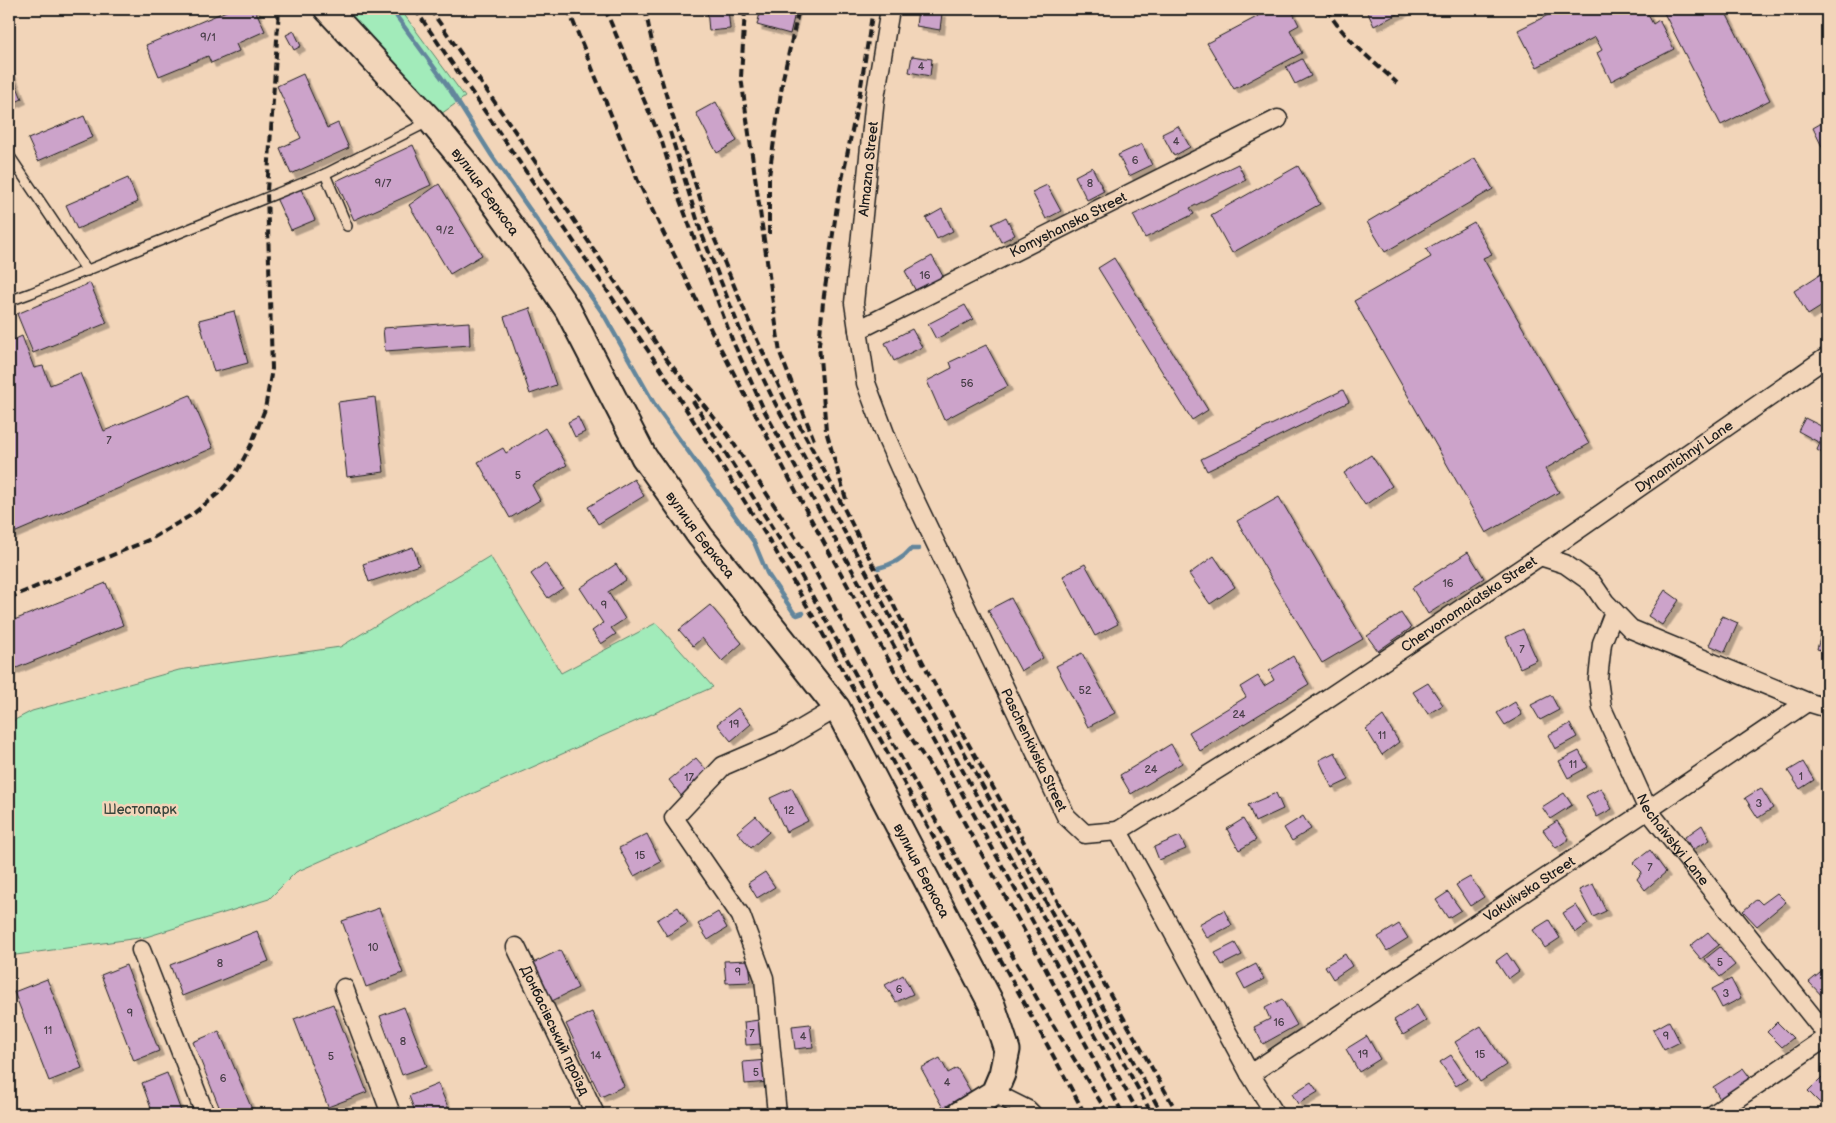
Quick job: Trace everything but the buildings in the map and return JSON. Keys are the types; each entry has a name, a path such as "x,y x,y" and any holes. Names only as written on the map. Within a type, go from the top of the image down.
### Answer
{"street":[{"name":"вулиця Беркоса","path":"327,9 430,121 464,161 568,310 644,457 700,536 837,708 992,1005 1007,1050 1002,1074 994,1093"},
{"name":"Almazna Street","path":"858,330 854,303 875,98 890,9"},
{"name":"Komyshanska Street","path":"858,330 1278,119"},
{"name":"Paschenkivska Street","path":"858,330 866,384 887,439 1066,816 1086,834 1118,831"},
{"name":"Dynamichnyi Lane","path":"1540,556 1827,357"},
{"name":"Chervonomaiatska Street","path":"1118,831 1276,733 1540,556 1566,564 1592,583 1605,602 1631,629 1807,702 1827,708"},
{"name":"Nechaivskyi Lane","path":"1614,612 1602,643 1598,679 1602,708 1648,810 1827,1036"},
{"name":"Vakulivska Street","path":"1250,1074 1648,810 1807,702"},
{"path":"777,1114 764,978 741,916 674,818 723,766 781,741 837,708"},
{"path":"1118,831 1250,1074 1275,1114"},
{"name":"Донбасівський проїзд","path":"516,946 595,1114"},
{"path":"141,950 205,1114"},
{"path":"344,988 391,1114"},
{"path":"1714,1114 1827,1036"},
{"path":"960,1114 994,1093 1028,1110 1032,1114"}],"lane":[{"path":"9,301 325,174 430,121"},
{"path":"9,155 87,271"},
{"path":"325,174 347,226"}],"green space":[{"path":"327,9 400,9 465,97 431,121"},
{"name":"Шестопарк","path":"490,556 561,673 656,623 713,687 296,872 269,899 146,937 9,956 9,723 32,711 179,670 340,647"}],"waterway":[{"path":"397,17 447,85 492,156 604,315 656,407 754,542 767,573 794,613 797,615 803,613"},
{"path":"878,568 896,562 911,549 919,549"}],"railway":[{"path":"9,598 151,539 193,514 220,492 236,473 251,445 265,409 272,369 267,191 279,9"},
{"path":"415,9 660,368 771,543 819,627 1085,1114"},
{"path":"430,9 514,130 668,361 728,435 805,552 878,689 945,788 1044,966 1123,1114"},
{"path":"568,9 638,181 713,334 807,512 1139,1114"},
{"path":"605,9 662,142 678,195 733,342 765,412 1152,1114"},
{"path":"645,9 656,61 710,228 753,331 784,397 834,489 931,678 1178,1114"},
{"path":"745,9 741,77 780,353 814,440"},
{"path":"769,234 769,176 783,78 799,9"},
{"path":"846,499 826,431 819,345 823,302 838,199 860,92 873,9"},
{"path":"1327,9 1349,39 1397,83"},
{"path":"670,132 701,232 743,337 775,403 910,653"},
{"path":"693,401 792,559 963,870 1039,1002 1108,1114"},
{"path":"952,730 1162,1114"}]}
